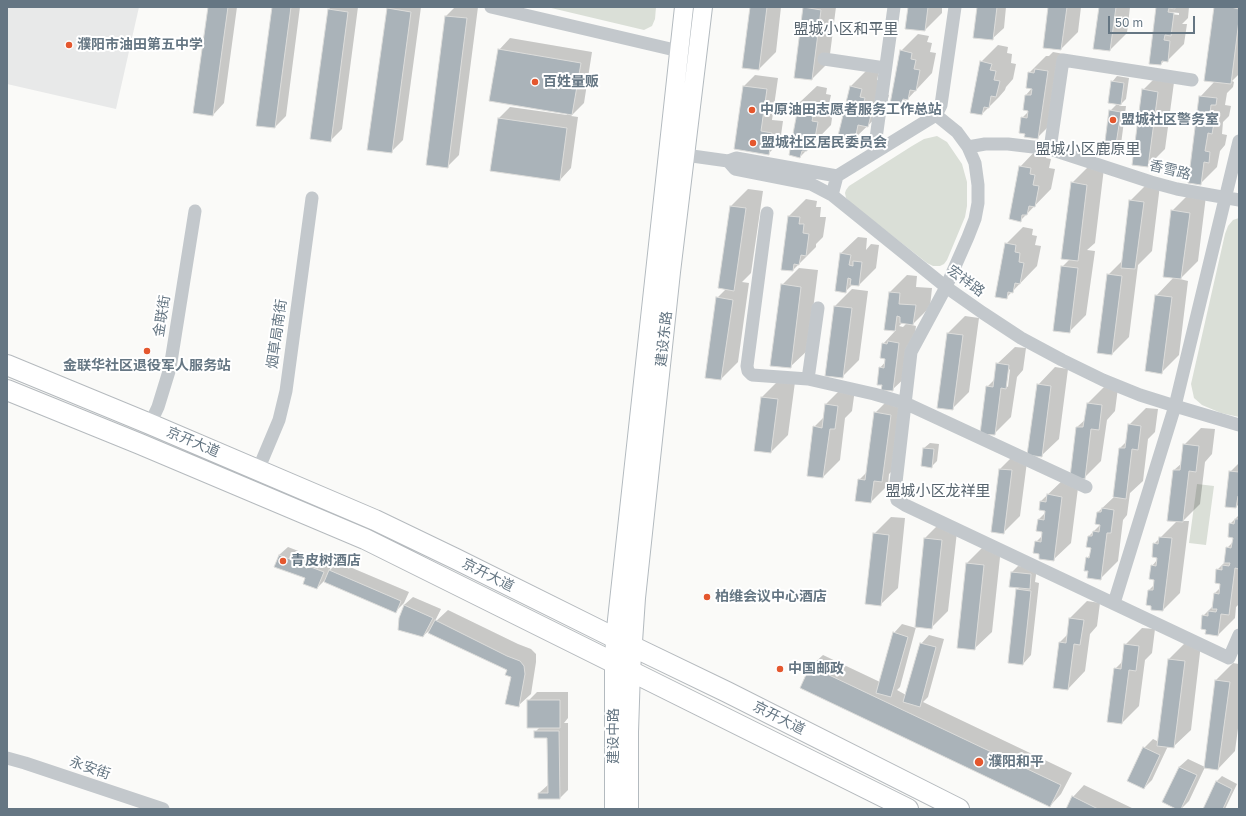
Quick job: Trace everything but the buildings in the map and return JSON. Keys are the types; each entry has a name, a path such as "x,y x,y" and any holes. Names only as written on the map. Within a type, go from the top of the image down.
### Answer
{"main road":[{"name":"建设东路","path":"622,667 684,7"},
{"name":"建设东路","path":"624,643 636,598 651,449 703,7"},
{"name":"京开大道","path":"7,365 150,424 395,530 727,692 959,809"},
{"name":"京开大道","path":"7,390 147,447 366,540 908,809"},
{"name":"建设中路","path":"614,809 622,667"},
{"name":"建设中路","path":"622,667 629,732 629,809"}],"street":[{"path":"491,7 680,52"},
{"path":"874,154 894,7"},
{"path":"728,161 736,158 837,176 936,115 941,105 955,7"},
{"path":"824,59 886,68"},
{"path":"1050,149 1063,60 1192,80"},
{"path":"936,115 956,132 968,147 975,164 978,185 978,203 975,219 946,287 911,352 895,491 898,500 1234,660 1239,635"},
{"path":"1114,603 1175,406 1239,141"},
{"name":"香雪路","path":"968,147 985,144 1008,144 1050,149 1151,182 1239,200"},
{"name":"宏祥路","path":"685,155 728,161 735,169 811,184 832,195 897,249 946,287 1021,338 1103,380 1140,395 1239,425"},
{"path":"832,195 837,176"},
{"name":"烟草局南街","path":"258,470 279,420 286,391 312,198"},
{"name":"金联街","path":"150,424 158,407 170,368 195,211"},
{"path":"767,213 747,366 748,371 752,375 808,379 874,394 905,403 1086,487"},
{"path":"808,379 818,308"},
{"name":"永安街","path":"7,758 163,809"}],"shaded area":[{"name":"濮阳市油田第五中学","path":"7,7 139,7 116,109 7,84"},
{"path":"547,7 656,7 655,19 652,26 644,30"},
{"path":"937,136 947,142 962,164 967,182 967,206 965,217 947,260 940,266 933,266 927,263 852,204 846,198 845,193 849,186 912,146 924,139"},
{"path":"1239,218 1239,417 1221,413 1202,405 1194,398 1191,384 1225,234 1228,226 1233,220"},
{"path":"1197,484 1214,486 1206,545 1189,543"}],"place":[{"name":"濮阳市油田第五中学","path":"69,45"},
{"name":"百姓量贩","path":"535,82"},
{"name":"中原油田志愿者服务工作总站","path":"752,110"},
{"name":"盟城社区警务室","path":"1113,120"},
{"name":"盟城社区居民委员会","path":"753,143"},
{"name":"金联华社区退役军人服务站","path":"147,351"},
{"name":"青皮树酒店","path":"283,561"},
{"name":"柏维会议中心酒店","path":"707,597"},
{"name":"中国邮政","path":"780,669"},
{"name":"濮阳和平","path":"979,762"}],"district":[{"name":"盟城小区和平里","path":"846,29"},
{"name":"盟城小区鹿原里","path":"1088,149"},
{"name":"盟城小区龙祥里","path":"938,491"}]}
